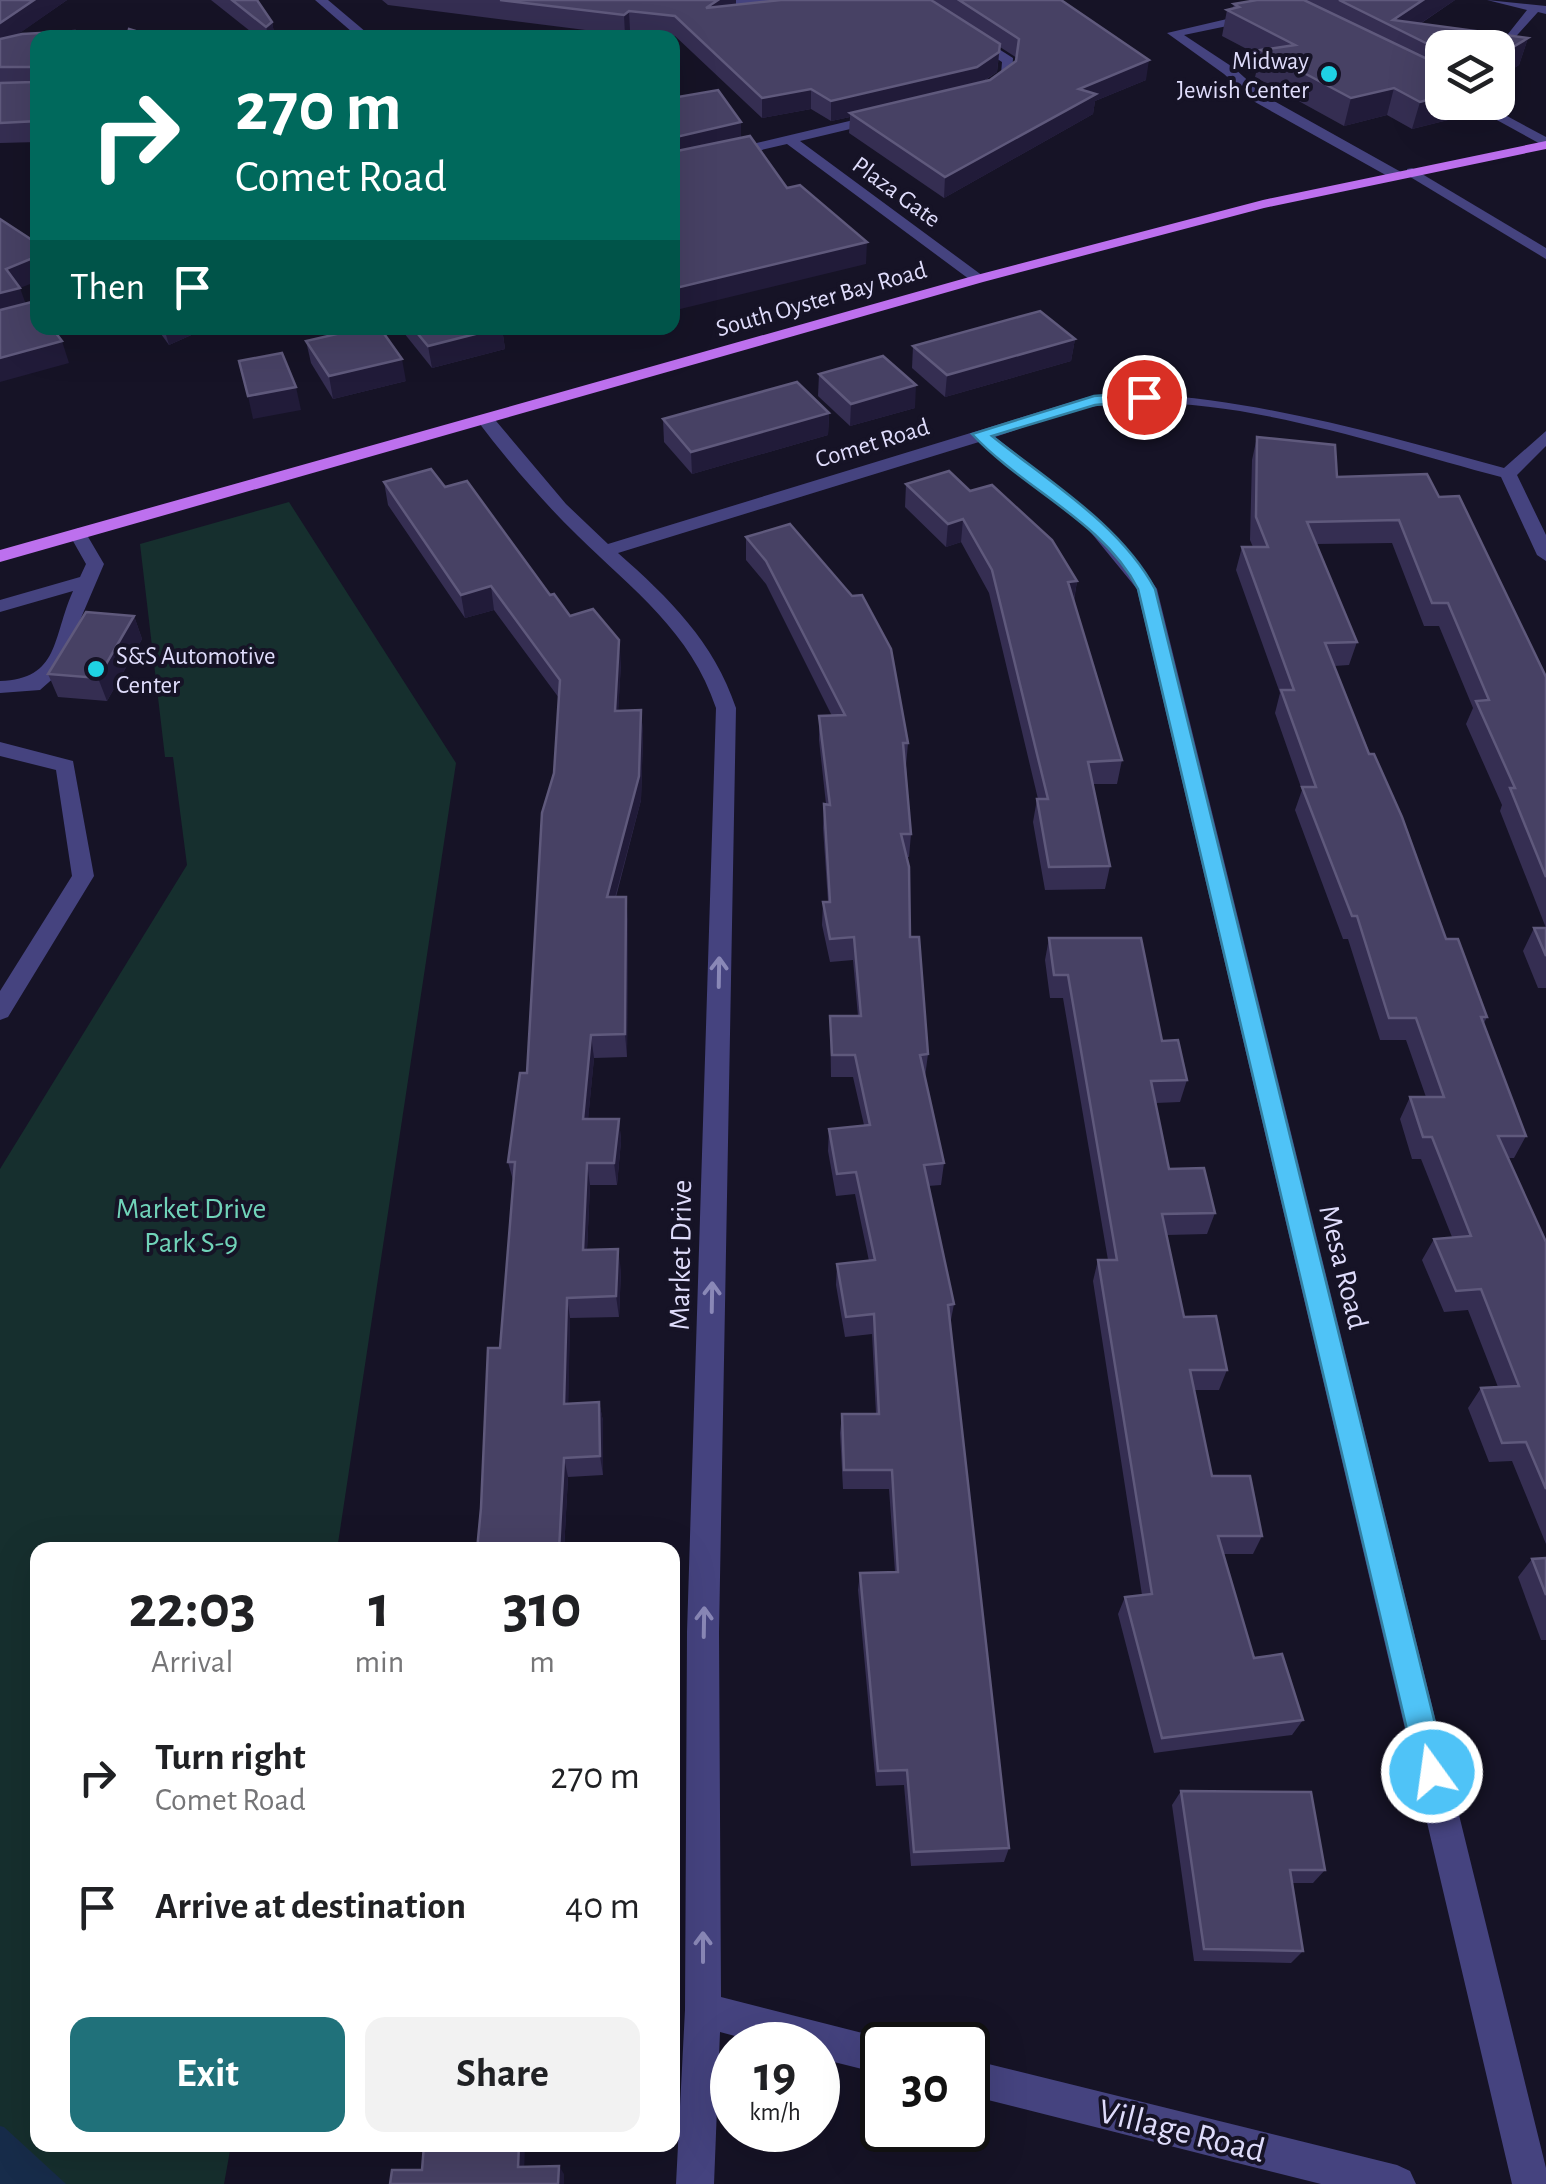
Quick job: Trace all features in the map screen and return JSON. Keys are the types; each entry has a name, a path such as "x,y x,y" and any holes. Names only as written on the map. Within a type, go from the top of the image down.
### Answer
{"main road":[{"name":"South Oyster Bay Road","path":"0,556 978,279 1263,204 1546,144"}],"street":[{"path":"322,0 358,30"},
{"path":"705,0 769,0"},
{"path":"913,0 1008,61 1007,75 982,93"},
{"path":"1494,0 1540,9"},
{"path":"1515,34 1540,9"},
{"path":"1274,14 1173,33 1260,99 1546,254"},
{"path":"680,165 905,112"},
{"path":"1503,120 1546,144"},
{"name":"Plaza Gate","path":"790,140 978,279"},
{"name":"Comet Road","path":"606,551 1094,401 1177,398 1267,413 1508,474"},
{"name":"Market Drive","path":"485,418 560,507 696,644 718,676 726,708 703,1632 702,2010 695,2184"},
{"name":"Mesa Road","path":"980,434 1104,534 1136,570 1147,589 1531,2184"},
{"path":"1546,436 1508,474 1546,554"},
{"path":"0,687 34,686 58,664 68,625 96,564 78,534"},
{"path":"0,606 88,581"},
{"path":"0,750 66,766 82,876 0,1011"},
{"path":"702,2010 860,2050"},
{"name":"Village Road","path":"990,2082 1397,2184"}],"green space":[{"name":"Market Drive Park S-9","path":"289,502 456,763 338,1542 30,1542 30,2152 230,2152 224,2184 0,2184 0,1169 187,865 173,757 165,757 140,544"}],"water":[{"path":"0,2126 66,2184 0,2184"}],"building":[{"path":"0,0 34,0 0,23"},
{"path":"232,0 257,0 272,22 266,27"},
{"path":"500,0 718,0 706,8 781,0 931,0 1000,44 999,52 977,67 831,101 811,89 762,98 675,16 629,11 624,15"},
{"path":"959,0 1061,0 1149,60 1079,89 1096,94 945,177 850,113 990,80 1016,61 1019,39"},
{"path":"1304,0 1425,58 1425,101 1420,102 1394,88 1351,98 1261,50 1295,45 1227,10 1239,7 1234,4"},
{"path":"1339,0 1423,0 1393,20 1468,30 1425,30 1425,43"},
{"path":"30,34 30,67 0,67 0,39"},
{"path":"30,82 30,121 0,123 0,83"},
{"path":"718,90 741,122 680,136 680,97"},
{"path":"750,136 787,188 800,185 867,242 680,287 680,150"},
{"path":"0,219 30,239 30,259 6,269 20,288 0,293"},
{"path":"30,302 30,335 57,335 62,341 0,358 0,310"},
{"path":"1040,311 1075,339 947,375 913,346"},
{"path":"332,335 385,335 402,359 329,376 306,341"},
{"path":"419,335 471,335 428,346"},
{"path":"282,353 296,387 248,396 239,361"},
{"path":"883,356 916,385 851,404 819,374"},
{"path":"797,382 829,413 691,452 663,419"},
{"path":"1257,437 1335,445 1337,477 1427,474 1439,497 1459,496 1546,677 1546,877 1510,788 1515,788 1476,701 1489,700 1448,603 1432,603 1399,520 1307,522 1357,642 1325,643 1369,754 1374,754 1402,817 1446,939 1458,939 1487,1017 1481,1017 1526,1136 1498,1136 1546,1242 1546,1489 1526,1442 1502,1443 1481,1388 1519,1386 1481,1289 1456,1291 1434,1239 1471,1236 1432,1137 1423,1137 1410,1097 1444,1097 1416,1018 1389,1018 1357,916 1352,916 1302,787 1316,787 1281,690 1294,690 1242,547 1268,547 1256,517"},
{"path":"431,469 445,487 467,481 550,595 554,594 570,616 593,609 619,640 615,711 641,710 639,776 607,897 626,897 625,1034 591,1035 583,1119 619,1119 614,1163 587,1163 583,1250 618,1249 616,1296 567,1298 564,1404 599,1402 600,1456 564,1458 559,1542 478,1542 488,1348 500,1348 515,1162 508,1162 520,1073 527,1073 542,813 554,773 560,680 491,586 461,595 384,482"},
{"path":"949,471 970,491 992,485 1052,540 1077,581 1068,582 1122,760 1088,762 1110,866 1049,867 1037,799 1048,799 992,570 963,519 948,524 906,484"},
{"path":"790,524 852,596 862,595 891,649 908,743 903,743 911,834 901,834 909,867 910,937 919,937 928,1054 920,1055 944,1163 924,1165 954,1304 948,1305 1009,1848 914,1852 907,1770 878,1771 860,1573 898,1572 892,1470 844,1470 842,1414 879,1414 874,1314 846,1317 837,1264 875,1260 856,1172 837,1174 829,1129 870,1125 855,1055 832,1055 830,1016 861,1016 854,937 830,939 823,902 830,902 824,804 830,805 819,716 845,715 766,561 746,537"},
{"path":"86,612 134,616 98,678 48,674"},
{"path":"1534,928 1546,928 1546,956"},
{"path":"1049,938 1141,938 1162,1041 1178,1040 1187,1080 1151,1081 1169,1169 1204,1168 1215,1213 1162,1214 1184,1317 1216,1316 1227,1370 1190,1370 1212,1476 1250,1476 1262,1536 1218,1536 1254,1658 1282,1654 1303,1720 1162,1738 1125,1597 1152,1594 1098,1260 1117,1260 1068,975 1054,975"},
{"path":"1546,1558 1546,1595 1532,1559"},
{"path":"1181,1791 1311,1792 1325,1870 1290,1870 1303,1951 1204,1949"},
{"path":"423,2152 519,2152 518,2167 559,2166 558,2184 390,2184 392,2170 422,2170"}],"place":[{"name":"Midway Jewish Center","path":"1329,74"},
{"name":"S&S Automotive Center","path":"96,669"}],"route":[{"path":"1144,397 1094,401 980,434 1104,534 1136,570 1147,589 1432,1772"}]}
